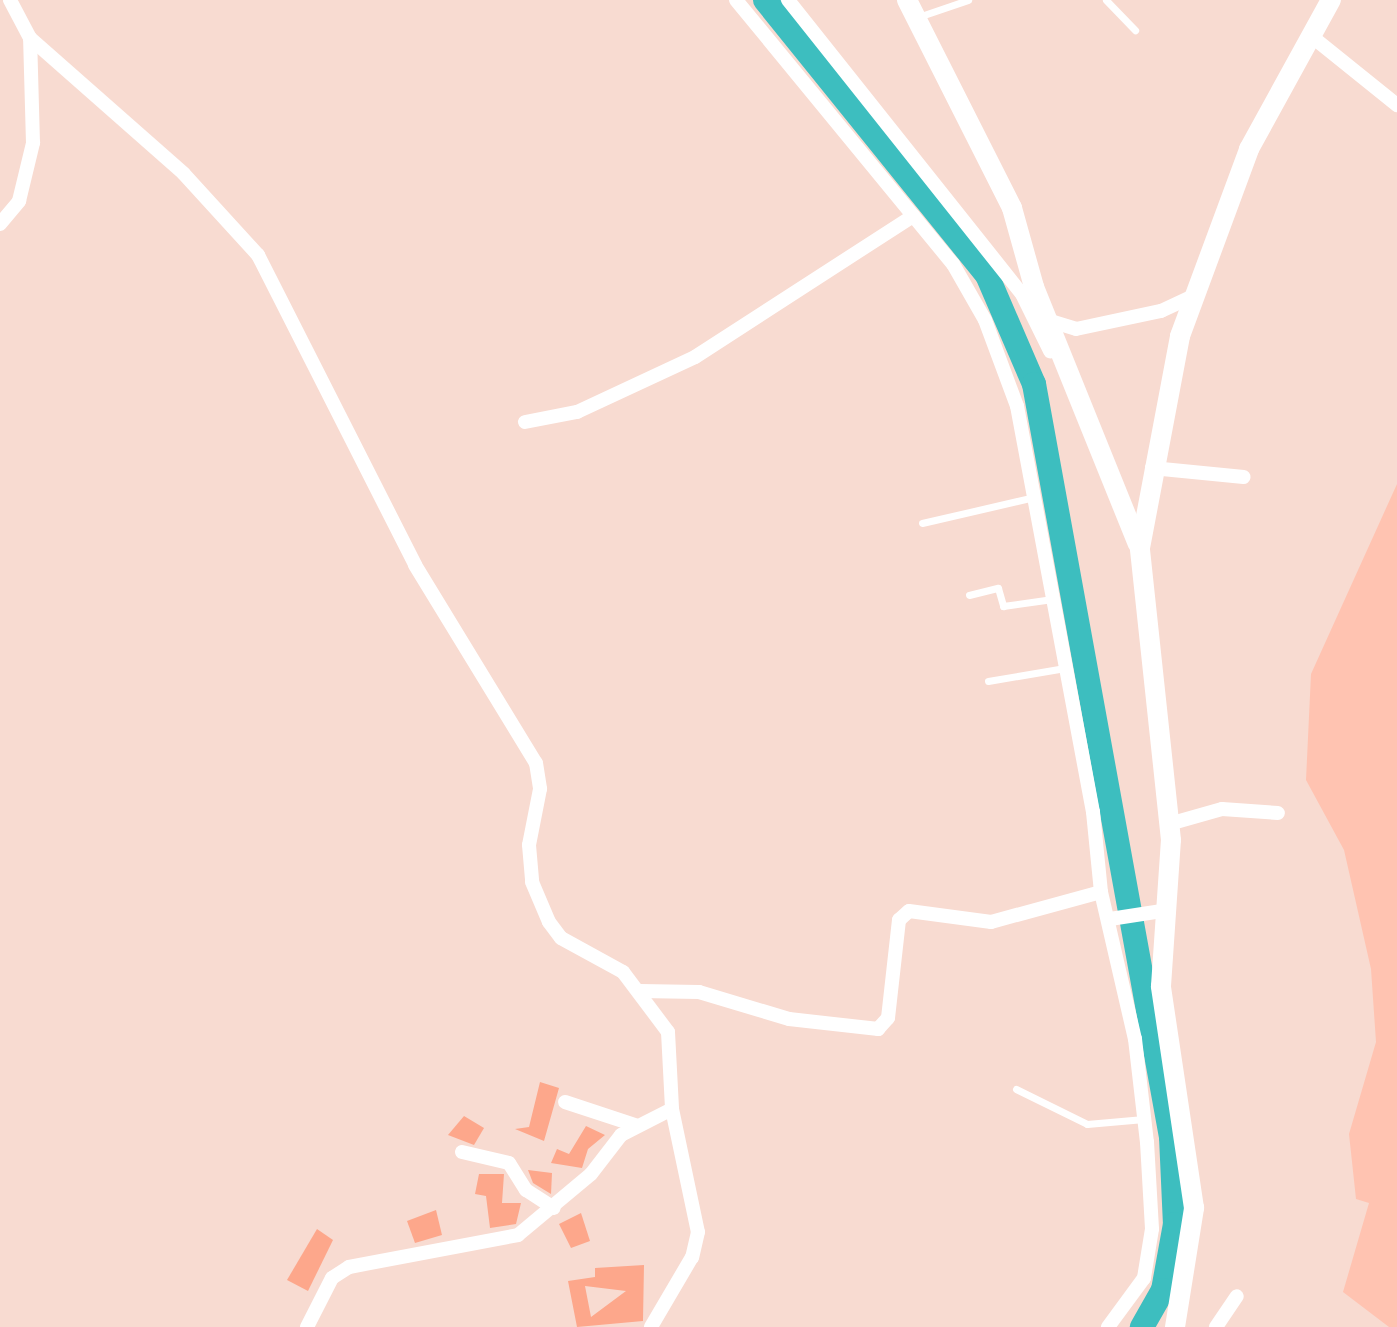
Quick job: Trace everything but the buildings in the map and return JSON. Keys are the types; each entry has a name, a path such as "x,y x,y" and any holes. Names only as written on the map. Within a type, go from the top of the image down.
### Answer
{"street":[{"path":"10,0 30,38 184,174 258,255 415,565 536,763 540,789 529,845 532,882 549,922 561,938 623,972 668,1032 672,1109 698,1232 692,1257 651,1327"},
{"path":"736,0 913,216 985,320 1017,406 1067,668 1101,892 1117,918 1144,1119 1152,1229 1144,1278 1108,1327"},
{"path":"788,0 1022,294 1076,393"},
{"path":"1175,1327 1194,1208 1161,986 1159,911 1169,824 1140,548 1152,468 1180,336 1249,149 1331,0"},
{"path":"912,9 1012,208 1047,320 1140,548"},
{"path":"1310,35 1397,105"},
{"path":"0,224 31,167 30,38"},
{"path":"525,422 577,412 695,357 913,216"},
{"path":"1047,320 1076,329 1161,311 1197,294"},
{"path":"1152,468 1244,477"},
{"path":"1169,824 1222,809 1278,813"},
{"path":"640,991 699,992 789,1019 878,1029 893,990 899,920 909,911 991,922 1101,892"},
{"path":"1117,918 1159,911"},
{"path":"565,1102 635,1125"},
{"path":"307,1327 332,1278 349,1267 518,1235 554,1208 635,1125 672,1109"},
{"path":"462,1152 509,1163 526,1190 554,1208"},
{"path":"1216,1327 1237,1296"}],"lane":[{"path":"912,9 968,0"},
{"path":"1106,0 1135,30"},
{"path":"922,523 1035,497"},
{"path":"969,595 998,588 1003,606 1055,599"},
{"path":"988,681 1067,668"},
{"path":"1016,1089 1087,1124 1144,1119"}],"shaded area":[{"path":"1397,484 1397,1327 1389,1327 1343,1292 1369,1203 1356,1199 1349,1134 1376,1042 1371,969 1344,850 1306,780 1311,674"}],"waterway":[{"path":"765,0 987,275 1034,384 1171,1137 1175,1224 1163,1290 1142,1327"}]}
